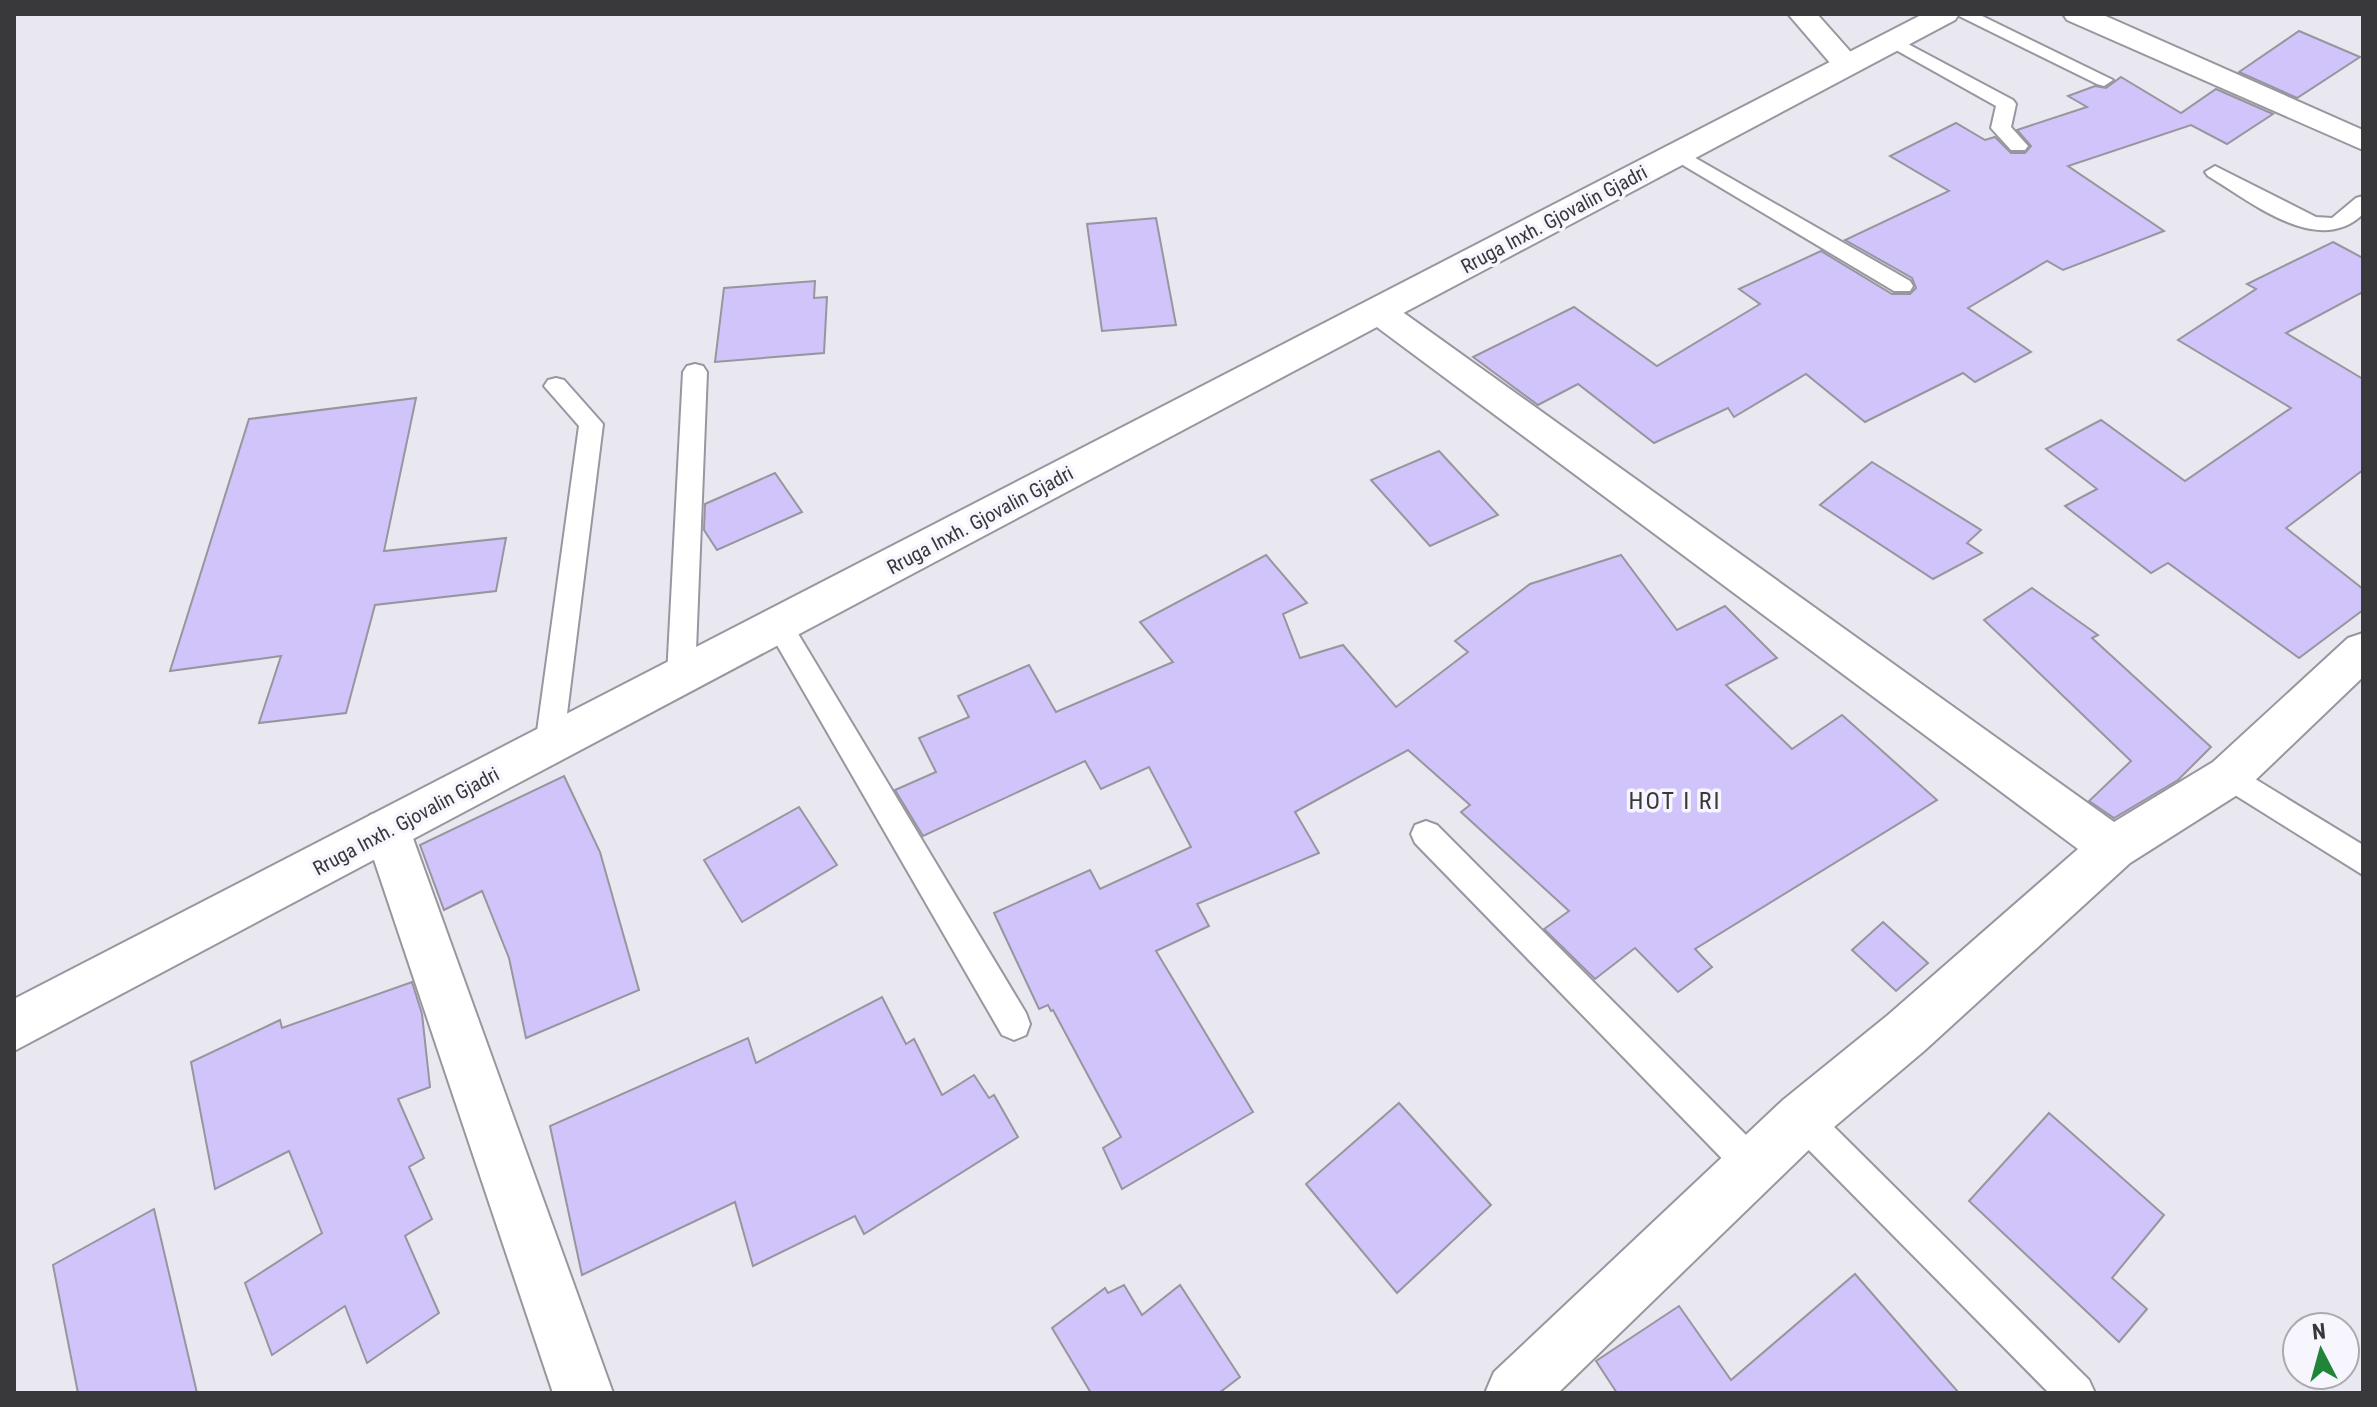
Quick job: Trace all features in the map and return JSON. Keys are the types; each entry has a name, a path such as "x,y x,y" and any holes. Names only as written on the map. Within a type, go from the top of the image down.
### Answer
{"street":[{"path":"1802,14 1847,65"},
{"name":"Rruga Inxh. Gjovalin Gjadri","path":"14,1026 1945,14"},
{"path":"2077,14 2363,141"},
{"path":"1378,311 2113,848"},
{"path":"1541,1384 1802,1119 1906,1033 2113,848 2229,776 2363,650"},
{"path":"387,830 583,1393"}],"lane":[{"path":"1964,14 2104,80"},
{"path":"1893,41 2006,104 2001,128 2018,146"},
{"path":"1678,154 1902,286"},
{"path":"2215,172 2301,220 2323,227 2339,223 2363,202"},
{"path":"681,676 695,372"},
{"path":"549,746 591,424 556,386"},
{"path":"779,625 1014,1024"},
{"path":"2229,776 2363,861"},
{"path":"1426,834 1753,1166"},
{"path":"1802,1119 2076,1393"}],"building":[{"path":"2299,31 2360,57 2297,98 2239,72"},
{"path":"2121,77 2181,113 2216,89 2273,114 2227,144 2191,125 2068,166 2164,231 2063,270 2047,261 1968,308 2031,352 1975,382 1963,373 1865,422 1806,374 1734,417 1728,408 1654,443 1578,384 1538,405 1473,357 1574,307 1657,366 1760,304 1739,289 1821,251 1892,294 1910,294 1916,288 1912,278 1845,240 1949,191 1890,156 1956,123 1985,140 1995,137 2011,153 2025,153 2031,146 2017,130 2087,107 2068,96 2095,86 2106,88"},
{"path":"1156,218 1176,325 1102,331 1087,224"},
{"path":"2333,242 2363,258 2363,292 2286,333 2363,379 2363,470 2286,528 2363,589 2363,610 2299,658 2168,563 2151,573 2065,506 2097,489 2046,449 2101,420 2185,481 2291,408 2178,340 2256,289 2247,284"},
{"path":"815,281 814,298 827,297 824,353 715,362 724,288"},
{"path":"416,398 384,551 506,538 496,591 375,605 346,713 259,723 281,656 170,671 249,419"},
{"path":"1439,451 1498,515 1430,546 1371,480"},
{"path":"1872,462 1981,530 1967,543 1982,553 1933,579 1820,505"},
{"path":"775,473 802,512 717,550 704,530 705,504"},
{"path":"1266,555 1307,603 1283,614 1300,658 1343,645 1396,707 1468,652 1455,641 1530,584 1621,555 1677,630 1725,606 1777,658 1726,685 1792,749 1842,715 1937,800 1695,949 1712,967 1678,992 1635,948 1595,979 1544,929 1569,911 1461,812 1470,805 1408,750 1295,812 1319,853 1197,904 1209,926 1156,951 1253,1112 1122,1189 1103,1148 1121,1137 1053,1010 1048,1005 1039,1009 994,913 1090,870 1100,889 1191,847 1149,767 1101,789 1085,761 923,836 895,790 936,772 919,738 969,717 958,696 1029,665 1056,712 1173,662 1140,622"},
{"path":"2032,588 2098,635 2092,638 2211,747 2178,780 2114,818 2089,801 2131,761 1984,620"},
{"path":"564,776 600,852 639,990 526,1038 509,958 482,891 444,910 420,845"},
{"path":"799,807 837,865 742,922 704,860"},
{"path":"1883,922 1928,963 1896,991 1852,950"},
{"path":"412,982 422,1014 430,1087 398,1099 424,1158 409,1167 432,1219 405,1236 439,1313 367,1363 345,1306 272,1355 245,1283 322,1233 289,1151 215,1189 191,1062 280,1020 282,1028"},
{"path":"882,997 906,1044 914,1039 942,1095 974,1075 989,1098 994,1095 1018,1137 864,1234 855,1216 753,1266 735,1202 582,1275 550,1126 748,1038 756,1063"},
{"path":"1399,1103 1491,1205 1397,1293 1306,1184"},
{"path":"2049,1113 2164,1215 2112,1278 2147,1309 2119,1342 1969,1201"},
{"path":"154,1209 197,1393 78,1393 53,1265"},
{"path":"1855,1274 1959,1393 1617,1393 1596,1361 1679,1306 1731,1380"},
{"path":"1124,1285 1142,1315 1180,1285 1240,1377 1219,1393 1091,1393 1052,1328 1105,1288 1108,1293"}],"district":[{"name":"HOT I RI","path":"1675,801"}]}
